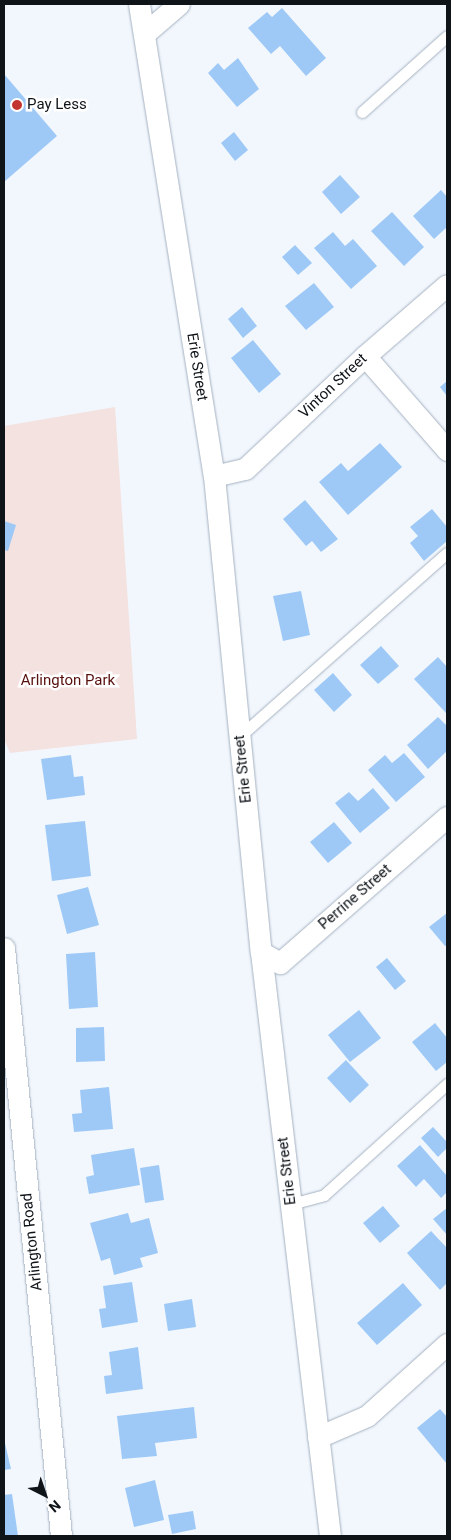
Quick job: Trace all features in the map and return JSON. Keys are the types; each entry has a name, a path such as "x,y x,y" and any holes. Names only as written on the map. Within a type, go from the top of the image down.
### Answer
{"street":[{"name":"Erie Street","path":"140,4 214,476 261,952 330,1536"},
{"path":"144,34 179,4"},
{"name":"Vinton Street","path":"214,476 245,469 365,356 447,285"},
{"path":"365,356 447,450"},
{"name":"Perrine Street","path":"261,952 280,963 447,817"},
{"name":"Arlington Road","path":"4,948 61,1536"},
{"path":"318,1437 367,1416 447,1344"}],"lane":[{"path":"362,112 447,36"},
{"path":"240,736 447,552"},
{"path":"291,1204 324,1195 447,1084"}],"green space":[{"name":"Arlington Park","path":"115,407 137,739 10,753 4,739 4,426"}],"building":[{"path":"282,8 326,58 306,76 280,46 271,54 248,28 267,12 272,17"},
{"path":"238,58 259,89 237,107 208,73 218,63 224,70"},
{"name":"Pay Less","path":"4,74 57,136 4,182"},
{"path":"234,132 248,150 235,161 221,143"},
{"path":"340,175 360,197 341,214 322,192"},
{"path":"441,190 447,197 447,227 434,239 413,216"},
{"path":"392,212 424,247 404,266 371,231"},
{"path":"333,232 345,246 353,239 377,266 351,289 314,248"},
{"path":"295,245 312,263 298,275 282,257"},
{"path":"314,283 334,307 306,330 285,306"},
{"path":"242,307 257,326 243,338 228,319"},
{"path":"253,340 281,374 259,393 231,358"},
{"path":"447,381 447,396 440,387"},
{"path":"380,443 402,467 348,515 319,482 341,463 348,471"},
{"path":"305,500 338,539 321,552 312,541 306,546 283,519"},
{"path":"432,509 447,527 447,541 424,561 410,543 418,536 410,527"},
{"path":"4,521 16,525 8,551 4,550"},
{"path":"301,591 310,635 283,641 273,596"},
{"path":"381,646 399,666 378,684 360,665"},
{"path":"438,657 447,667 447,714 414,679"},
{"path":"333,673 352,695 334,712 314,690"},
{"path":"438,717 447,726 447,751 428,769 407,745"},
{"path":"404,753 425,777 396,802 368,770 385,755 392,763"},
{"path":"71,755 74,777 83,776 85,795 47,800 41,759"},
{"path":"373,788 390,808 360,833 335,803 349,792 358,801"},
{"path":"85,821 91,876 52,881 45,825"},
{"path":"334,822 352,843 328,863 310,842"},
{"path":"88,887 99,925 67,934 57,895"},
{"path":"447,913 447,945 445,946 429,927"},
{"path":"95,952 98,1007 69,1009 66,954"},
{"path":"387,958 406,981 395,990 376,967"},
{"path":"359,1010 381,1038 350,1062 328,1035"},
{"path":"435,1023 447,1038 447,1062 436,1071 412,1042"},
{"path":"104,1027 105,1061 76,1062 76,1028"},
{"path":"346,1060 369,1085 350,1103 327,1078"},
{"path":"109,1087 113,1129 74,1132 72,1114 82,1113 80,1090"},
{"path":"433,1127 447,1142 447,1148 438,1157 421,1138"},
{"path":"420,1145 447,1176 447,1192 441,1198 424,1179 416,1187 397,1166"},
{"path":"134,1148 140,1185 89,1194 86,1177 94,1175 91,1155"},
{"path":"159,1165 164,1200 145,1203 140,1168"},
{"path":"383,1206 400,1226 380,1243 363,1223"},
{"path":"447,1208 447,1235 433,1219"},
{"path":"128,1213 131,1223 149,1218 158,1253 140,1258 143,1267 114,1275 110,1258 101,1261 90,1223"},
{"path":"431,1231 447,1248 447,1283 440,1290 407,1253"},
{"path":"132,1282 138,1322 102,1328 99,1309 106,1308 103,1286"},
{"path":"403,1283 422,1305 377,1345 357,1323"},
{"path":"192,1299 196,1327 168,1331 164,1304"},
{"path":"138,1347 143,1389 106,1394 104,1376 112,1375 109,1352"},
{"path":"194,1407 197,1438 155,1443 157,1456 122,1459 117,1416"},
{"path":"440,1409 447,1417 447,1464 417,1428"},
{"path":"4,1439 11,1469 4,1470"},
{"path":"155,1480 164,1520 134,1527 125,1488"},
{"path":"12,1494 18,1536 4,1536 4,1495"},
{"path":"193,1511 196,1529 172,1534 168,1515"}],"place":[{"name":"Pay Less","path":"17,105"}]}
